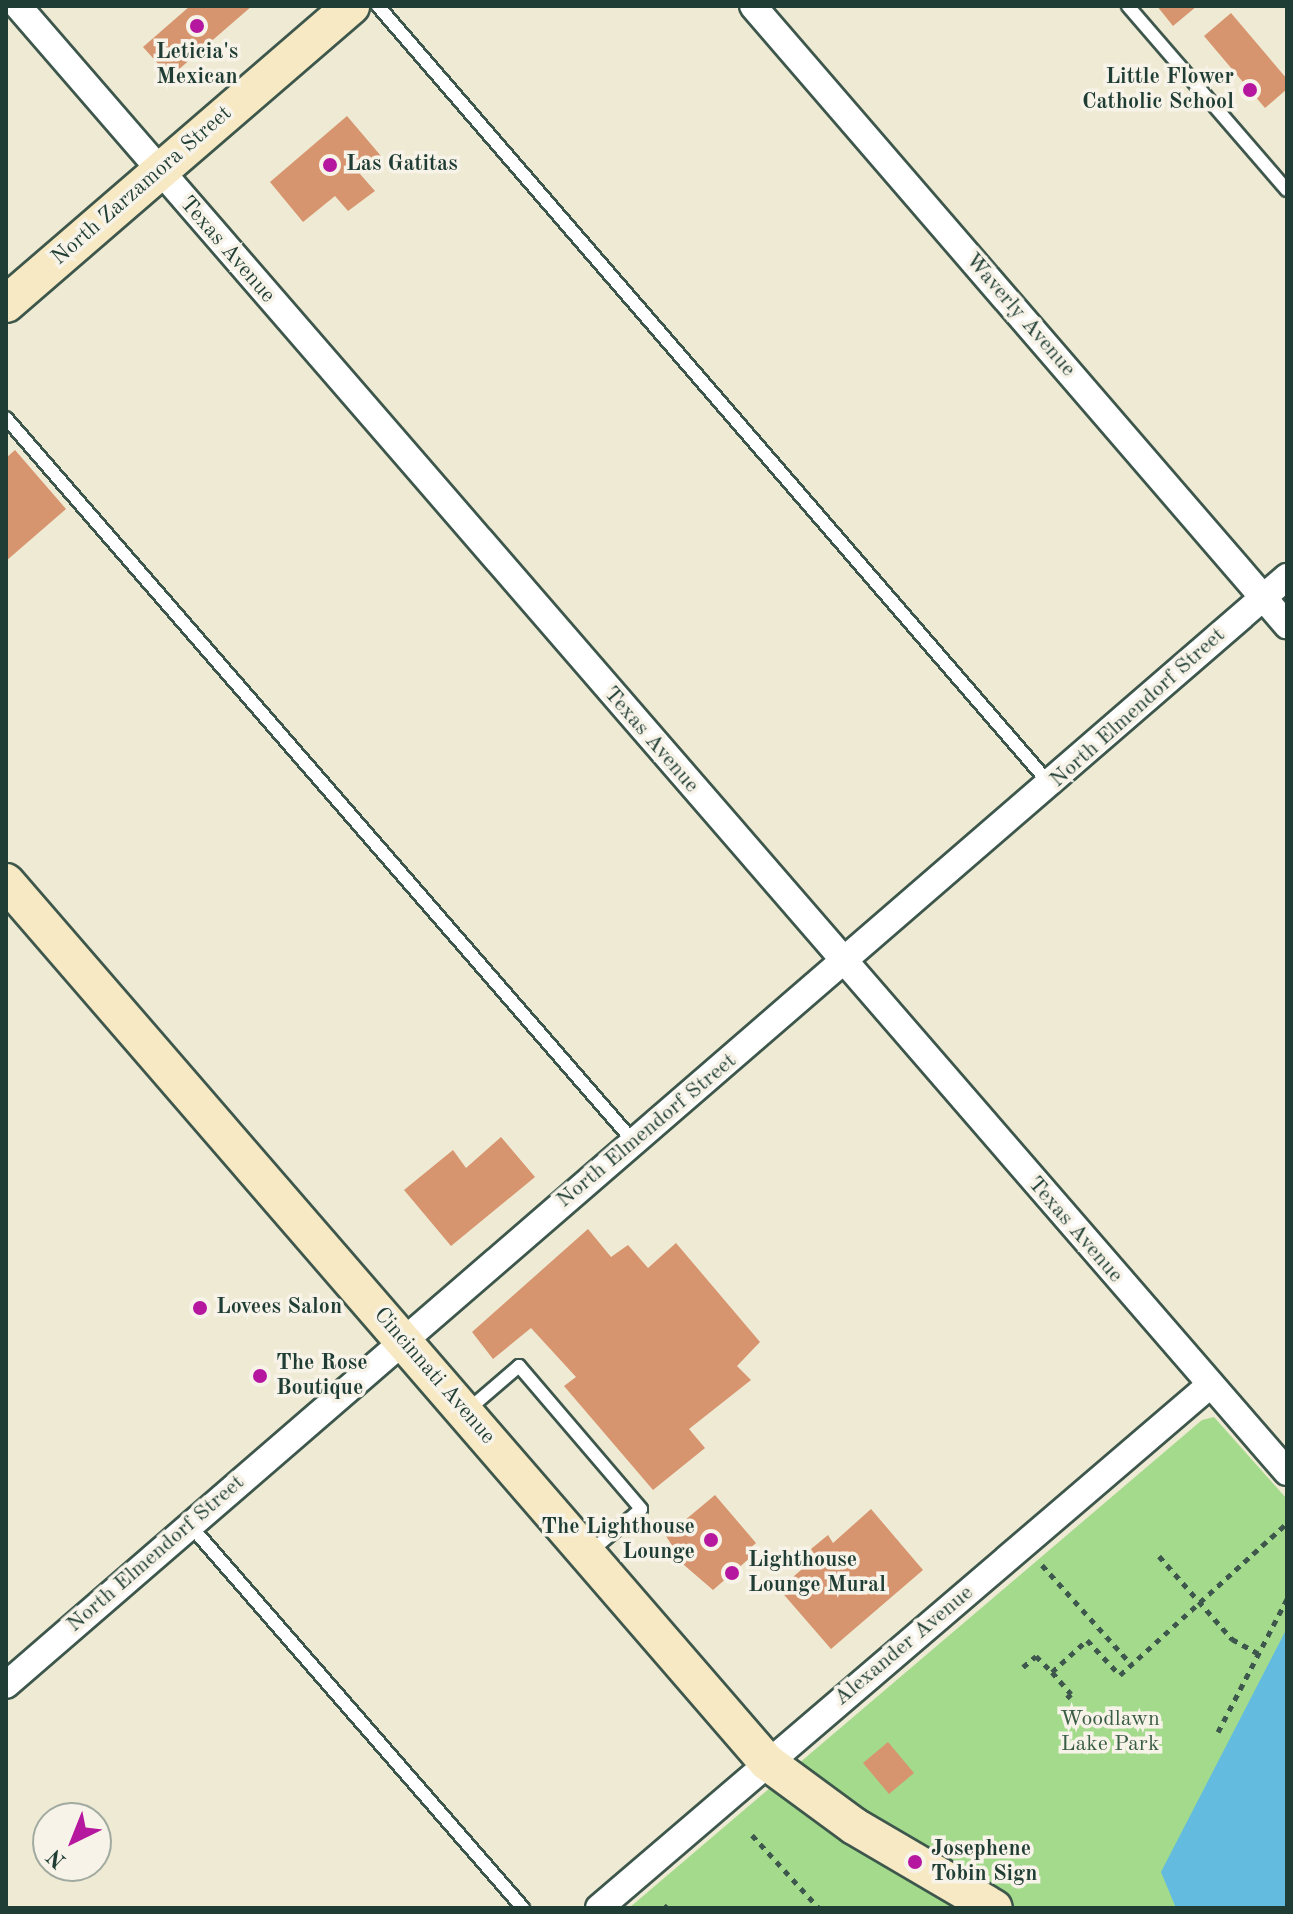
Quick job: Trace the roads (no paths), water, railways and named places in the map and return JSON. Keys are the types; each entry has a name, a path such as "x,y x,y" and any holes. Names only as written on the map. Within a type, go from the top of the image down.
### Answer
{"street":[{"name":"Texas Avenue","path":"18,6 844,964 1287,1472"},
{"name":"North Zarzamora Street","path":"6,304 351,6"},
{"name":"Waverly Avenue","path":"753,6 1287,625"},
{"name":"North Elmendorf Street","path":"6,1685 189,1524 1051,785 1287,577"},
{"name":"Cincinnati Avenue","path":"6,882 767,1762 854,1826 994,1908"},
{"name":"Alexander Avenue","path":"599,1908 1210,1385"}],"lane":[{"path":"378,6 1051,785"},
{"path":"1128,6 1287,190"},
{"path":"6,418 634,1142"},
{"path":"465,1412 519,1366 641,1509 587,1554"},
{"path":"189,1524 523,1908"}],"water":[{"path":"1287,1628 1287,1908 1176,1908 1161,1872"}],"place":[{"name":"Leticia's Mexican","path":"197,26"},
{"name":"Little Flower Catholic School","path":"1250,90"},
{"name":"Las Gatitas","path":"330,165"},
{"name":"Lovees Salon","path":"200,1308"},
{"name":"The Rose Boutique","path":"260,1376"},
{"name":"The Lighthouse Lounge","path":"711,1540"},
{"name":"Lighthouse Lounge Mural","path":"732,1573"},
{"name":"Josephene Tobin Sign","path":"915,1862"}],"park label":[{"name":"Woodlawn Lake Park","path":"1110,1732"}]}
